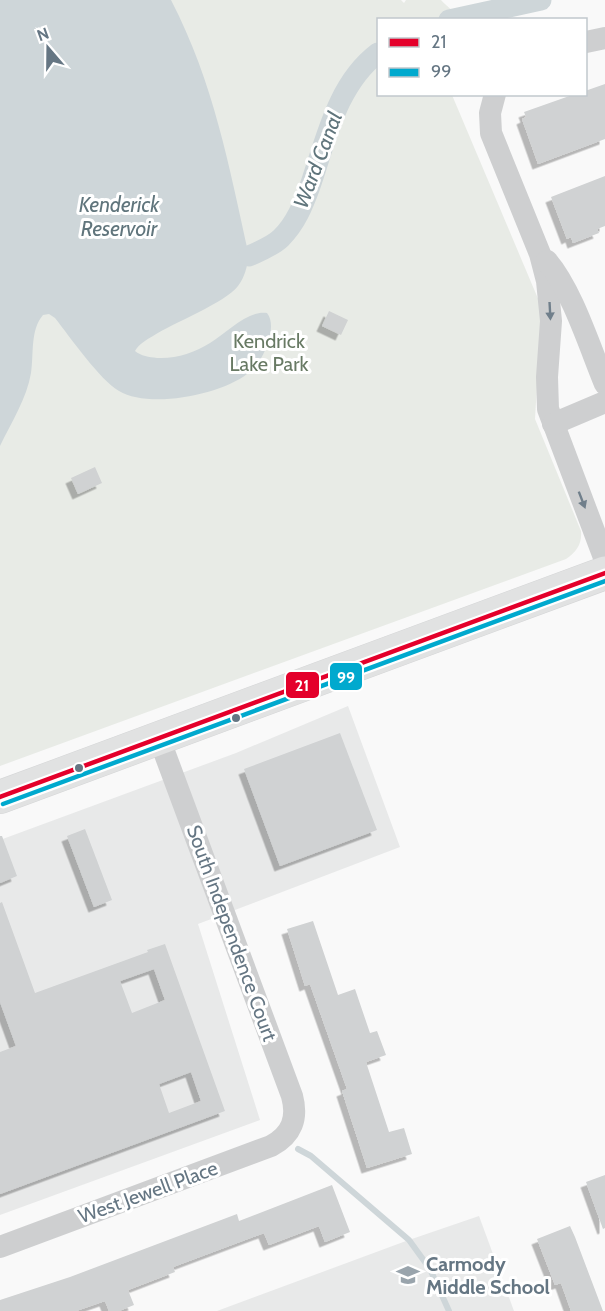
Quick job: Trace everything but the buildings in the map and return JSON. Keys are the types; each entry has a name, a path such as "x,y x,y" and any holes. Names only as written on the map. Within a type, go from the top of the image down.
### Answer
{"main road":[{"path":"0,796 605,573"}],"street":[{"path":"587,42 605,38"},
{"path":"494,96 490,113 491,133 540,254 550,301 548,409 605,560"},
{"path":"540,254 562,284 605,384"},
{"path":"553,424 605,402"},
{"name":"South Independence Court","path":"159,738 292,1096 295,1114 290,1130"},
{"name":"West Jewell Place","path":"0,1246 272,1146 290,1130"}],"shaded area":[{"path":"348,706 400,847 198,924 260,1120 0,1215 0,840 236,753"},
{"name":"Carmody Middle School","path":"479,1216 514,1311 217,1311 406,1241"}],"green space":[{"name":"Kendrick Lake Park","path":"0,0 401,0 404,3 406,0 441,0 459,18 377,18 377,96 452,96 539,301 541,316 535,419 581,531 578,547 566,559 0,766"}],"water":[{"name":"Kenderick Reservoir","path":"0,0 171,0 199,62 219,125 249,256 242,279 231,292 211,306 148,339 135,351 157,358 185,355 210,343 252,315 267,313 271,323 269,340 261,359 247,374 220,388 184,397 148,399 132,396 119,391 103,378 55,318 49,314 43,315 34,335 31,373 26,392 0,446"}],"waterway":[{"name":"Ward Canal","path":"458,18 541,0"},
{"name":"Ward Canal","path":"249,256 278,241 295,220 343,97 352,80 377,54"},
{"path":"298,1149 311,1156 409,1240 430,1269 449,1311"}],"transit line":[{"name":"21","path":"0,797 605,573"},
{"name":"99","path":"3,804 605,581"}],"place":[{"name":"Carmody Middle School","path":"408,1275"}]}
